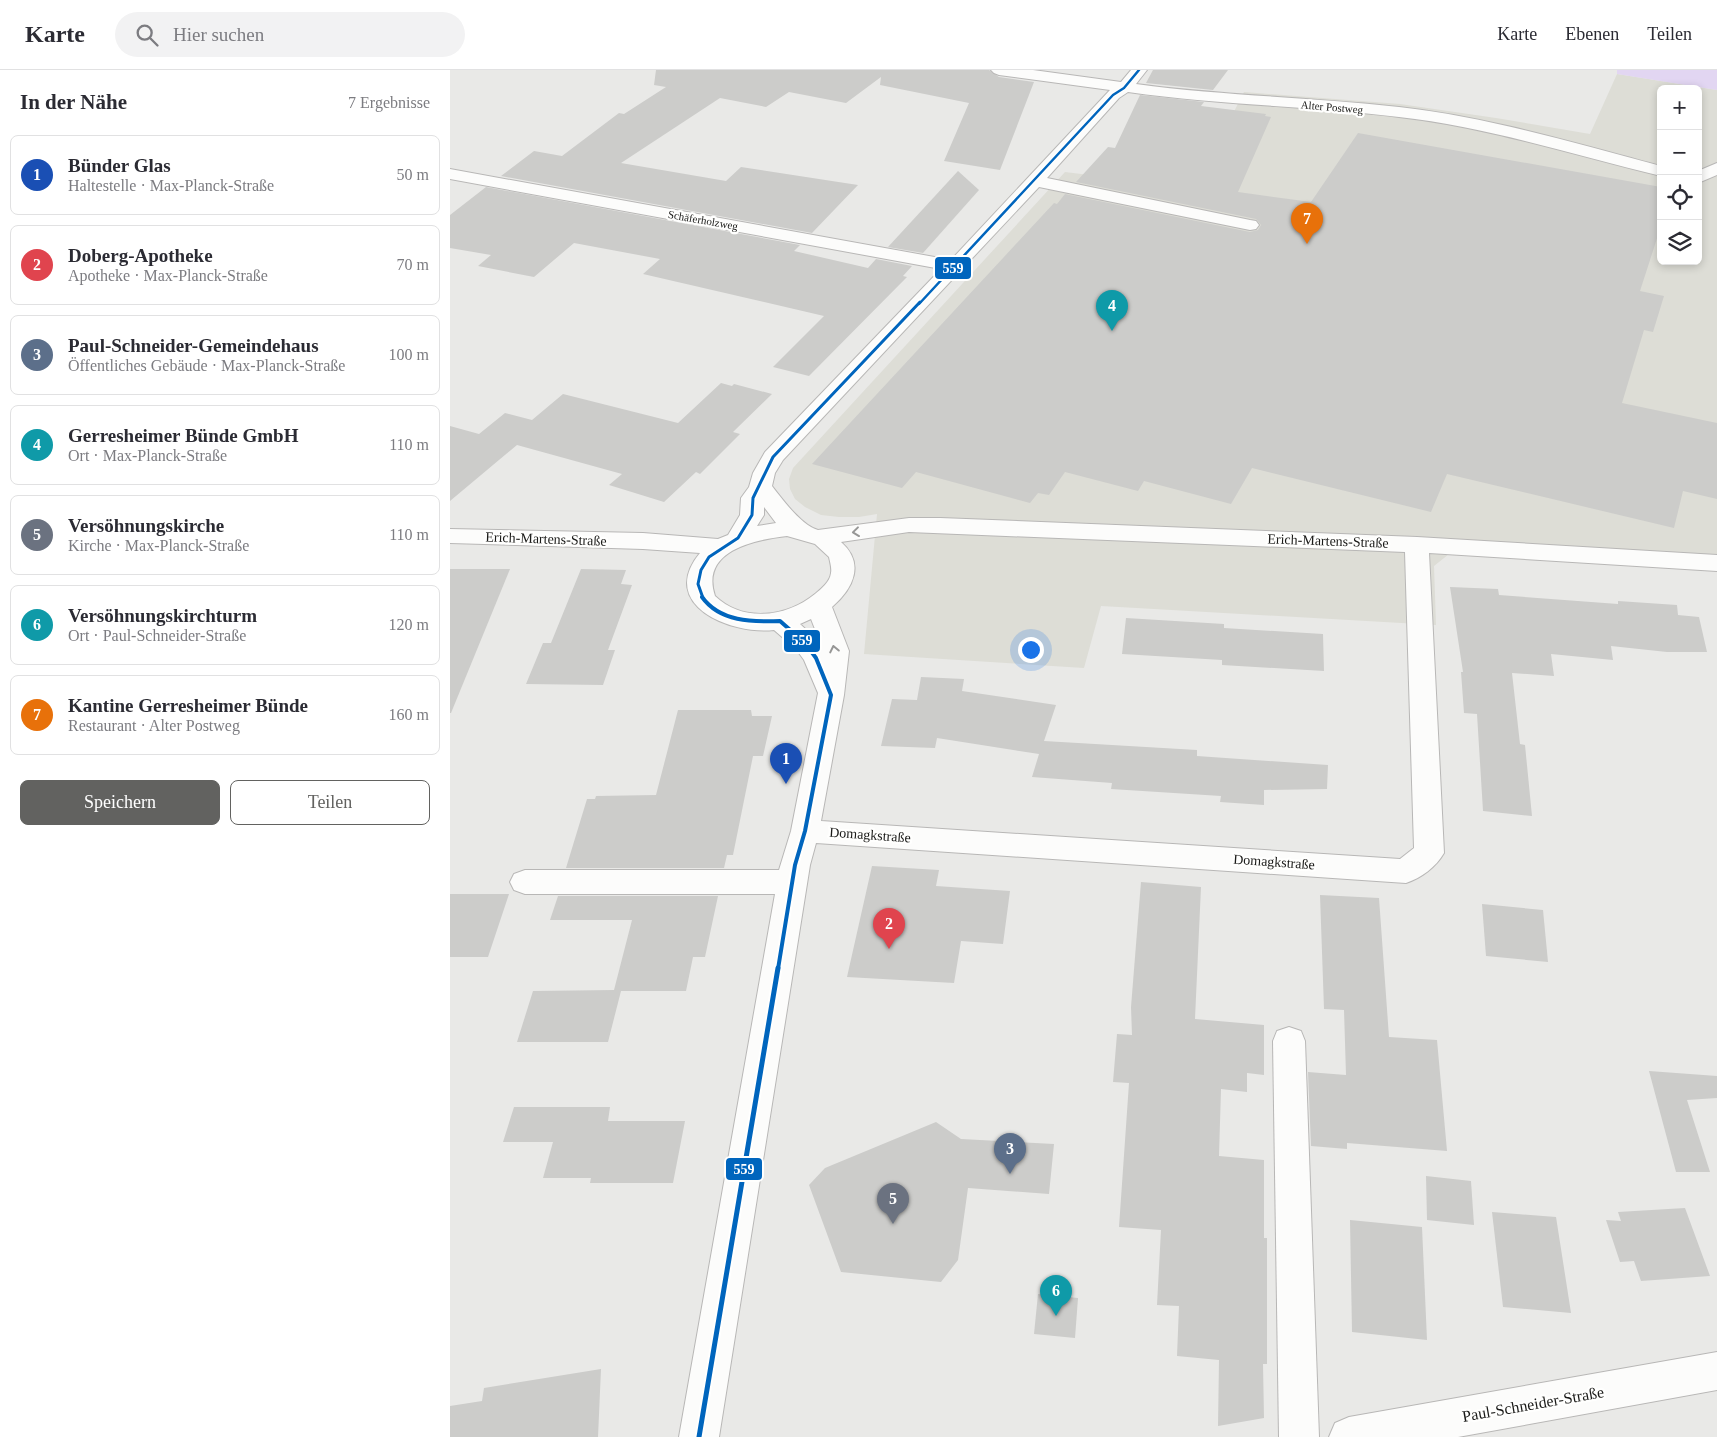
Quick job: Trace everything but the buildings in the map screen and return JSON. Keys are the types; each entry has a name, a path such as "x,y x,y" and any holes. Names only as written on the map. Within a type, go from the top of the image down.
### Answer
{"street":[{"name":"Alter Postweg","path":"999,70 1175,94 1400,112 1499,129 1657,171"},
{"path":"760,487 784,518 831,544 843,561 844,573 840,585 831,596 819,606 800,615 780,621 748,621 733,618 715,610 703,598 698,584 701,570 709,557 730,542 752,515 753,498 773,457 1036,181 1113,95 1124,88 1139,70"},
{"path":"1702,177 1717,168"},
{"name":"Schäferholzweg","path":"450,174 955,266"},
{"path":"1036,181 1250,225"},
{"path":"1702,181 1717,186"},
{"name":"Erich-Martens-Straße","path":"812,534 910,525 940,525 1417,545 1717,562"},
{"name":"Erich-Martens-Straße","path":"843,561 904,533 940,525"},
{"path":"730,542 771,530 812,534"},
{"name":"Erich-Martens-Straße","path":"450,536 730,542"},
{"name":"Erich-Martens-Straße","path":"643,541 661,552 701,570"},
{"name":"Domagkstraße","path":"805,831 1406,871 1429,853 1417,545"},
{"path":"699,1437 792,882 805,831 831,695 836,652 819,606"},
{"path":"780,621 805,643 816,658 831,695"},
{"path":"525,882 792,882"},
{"path":"1289,1042 1299,1437"},
{"name":"Paul-Schneider-Straße","path":"1349,1437 1717,1371"}],"shaded area":[{"path":"1617,70 1717,70 1717,90 1702,88 1702,85 1686,85 1617,74"},
{"path":"1617,74 1686,85 1657,85 1657,265 1702,265 1702,88 1717,90 1717,571 1449,554 1434,566 1436,625 1101,606 1084,668 864,654 877,514 859,517 839,517 821,515 805,507 795,499 790,489 789,479 793,468 1065,172 1195,188 1244,92 1400,104 1590,134"}],"transit line":[{"name":"559","path":"699,1437 795,865 805,831 831,695 816,658 805,643 780,621 756,622 733,618 715,610 703,598 698,584 701,570 709,557 738,538 752,515 753,498 760,487 764,473 773,457 786,442 992,227 1113,95 1124,88 1139,70"}],"place":[{"name":"Kantine Gerresheimer Bünde","path":"1307,244"},
{"name":"Gerresheimer Bünde GmbH","path":"1112,331"},
{"name":"Bünder Glas","path":"786,784"},
{"name":"Doberg-Apotheke","path":"889,949"},
{"name":"Paul-Schneider-Gemeindehaus","path":"1010,1174"},
{"name":"Versöhnungskirche","path":"893,1224"},
{"name":"Versöhnungskirchturm","path":"1056,1316"}]}
